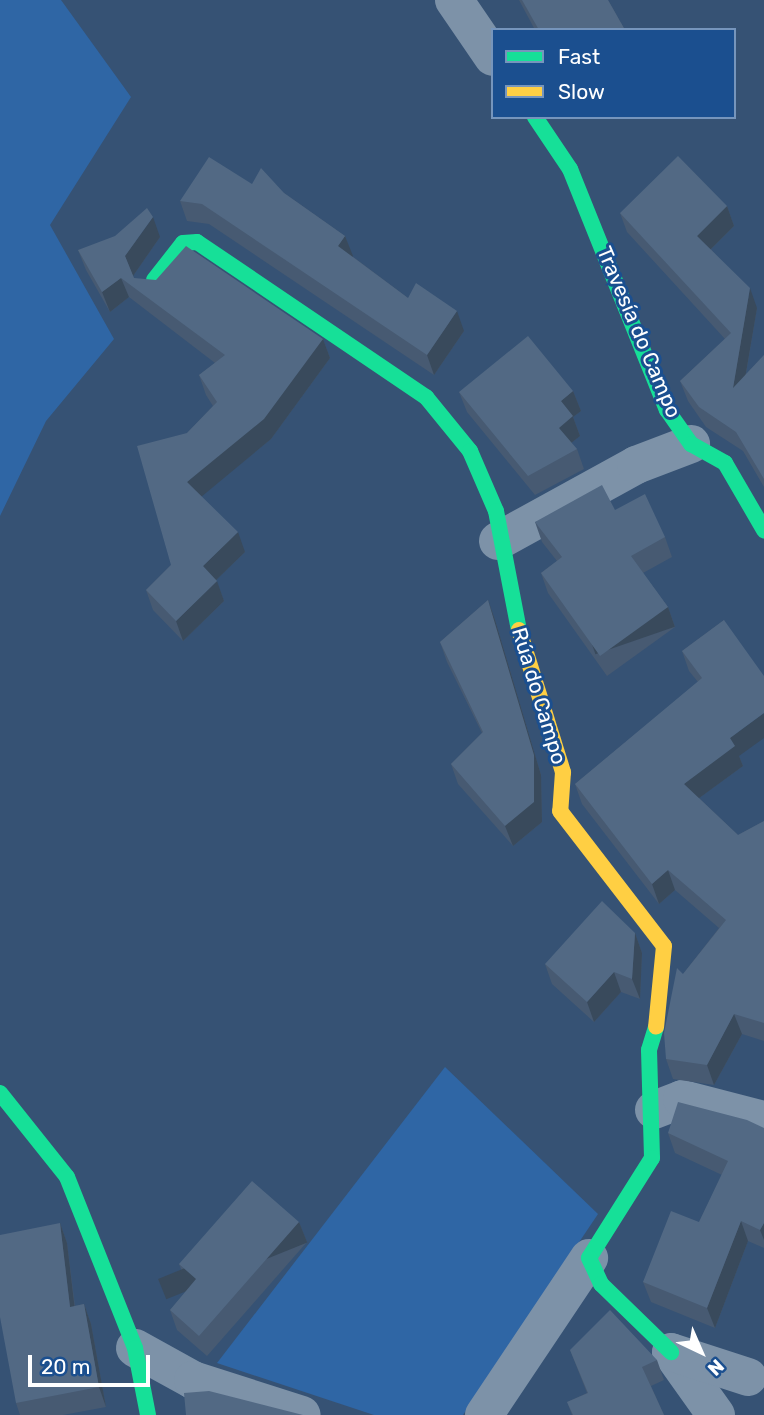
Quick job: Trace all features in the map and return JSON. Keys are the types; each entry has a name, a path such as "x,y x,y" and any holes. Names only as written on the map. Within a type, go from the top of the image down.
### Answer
{"street":[{"path":"454,0 491,54"},
{"name":"Travesía do Campo","path":"535,119 570,169 667,410 691,444 725,463 764,530"},
{"name":"Rúa do Campo","path":"154,280 183,243 197,242 426,397 470,451 496,511 498,541 524,655 564,772 560,811 664,946 661,1013 649,1049 654,1110 652,1158 484,1415"},
{"path":"498,541 636,465 691,444"},
{"path":"0,1093 67,1177 135,1348 148,1415"},
{"path":"654,1110 682,1099 764,1119"},
{"path":"589,1258 601,1284 671,1352 716,1415 727,1393 756,1376"},
{"path":"135,1348 193,1380 302,1415"},
{"path":"671,1352 756,1376"}],"shaded area":[{"path":"0,0 61,0 131,97 50,225 114,339 46,421 0,516"},
{"path":"445,1067 598,1214 463,1415 374,1415 217,1363"}],"building":[{"path":"522,0 608,0 624,28 538,28"},
{"path":"678,156 727,206 697,236 750,288 733,388 764,355 764,479 736,432 699,407 680,381 731,333 620,213"},
{"path":"209,157 252,184 261,168 284,193 345,236 338,246 408,298 416,283 457,311 427,355 202,204 180,201"},
{"path":"147,208 153,217 125,256 134,278 156,280 186,246 323,339 264,419 187,482 238,532 203,566 217,581 176,621 146,590 171,565 137,446 187,433 217,402 199,375 225,355 121,278 102,292 78,250 115,236"},
{"path":"528,336 573,391 561,401 573,416 559,428 577,449 528,476 459,392"},
{"path":"602,485 615,510 645,494 665,537 631,556 668,607 600,656 541,573 562,557 535,522"},
{"path":"488,600 534,755 534,802 505,826 451,764 483,732 440,642"},
{"path":"724,620 764,676 764,713 730,738 735,746 684,784 738,835 764,821 764,1023 734,1014 707,1065 666,1059 664,1033 677,968 683,974 726,920 668,870 652,884 575,784 702,678 682,651"},
{"path":"602,901 635,933 632,979 614,972 587,1002 545,964"},
{"path":"678,1102 747,1120 764,1128 764,1223 760,1230 741,1221 707,1308 643,1282 671,1211 699,1222 728,1161 668,1133"},
{"path":"252,1181 299,1222 199,1336 170,1310 196,1279 179,1264"},
{"path":"60,1223 70,1307 84,1304 99,1387 16,1403 0,1317 0,1235"},
{"path":"610,1310 657,1360 642,1367 664,1415 573,1415 567,1402 588,1393 570,1350"},
{"path":"209,1391 303,1415 186,1415 184,1393"}],"traffic: fast":[{"path":"536,119 570,169 667,410 691,444 725,463 764,530"},
{"path":"154,280 183,243 197,242 426,397 470,451 496,511 519,630"},
{"path":"656,1027 649,1050 652,1158 589,1258 601,1284 671,1352"},
{"path":"0,1093 67,1177 135,1348 148,1415"}],"traffic: slow":[{"path":"519,630 563,772 560,811 664,946 656,1027"}]}
